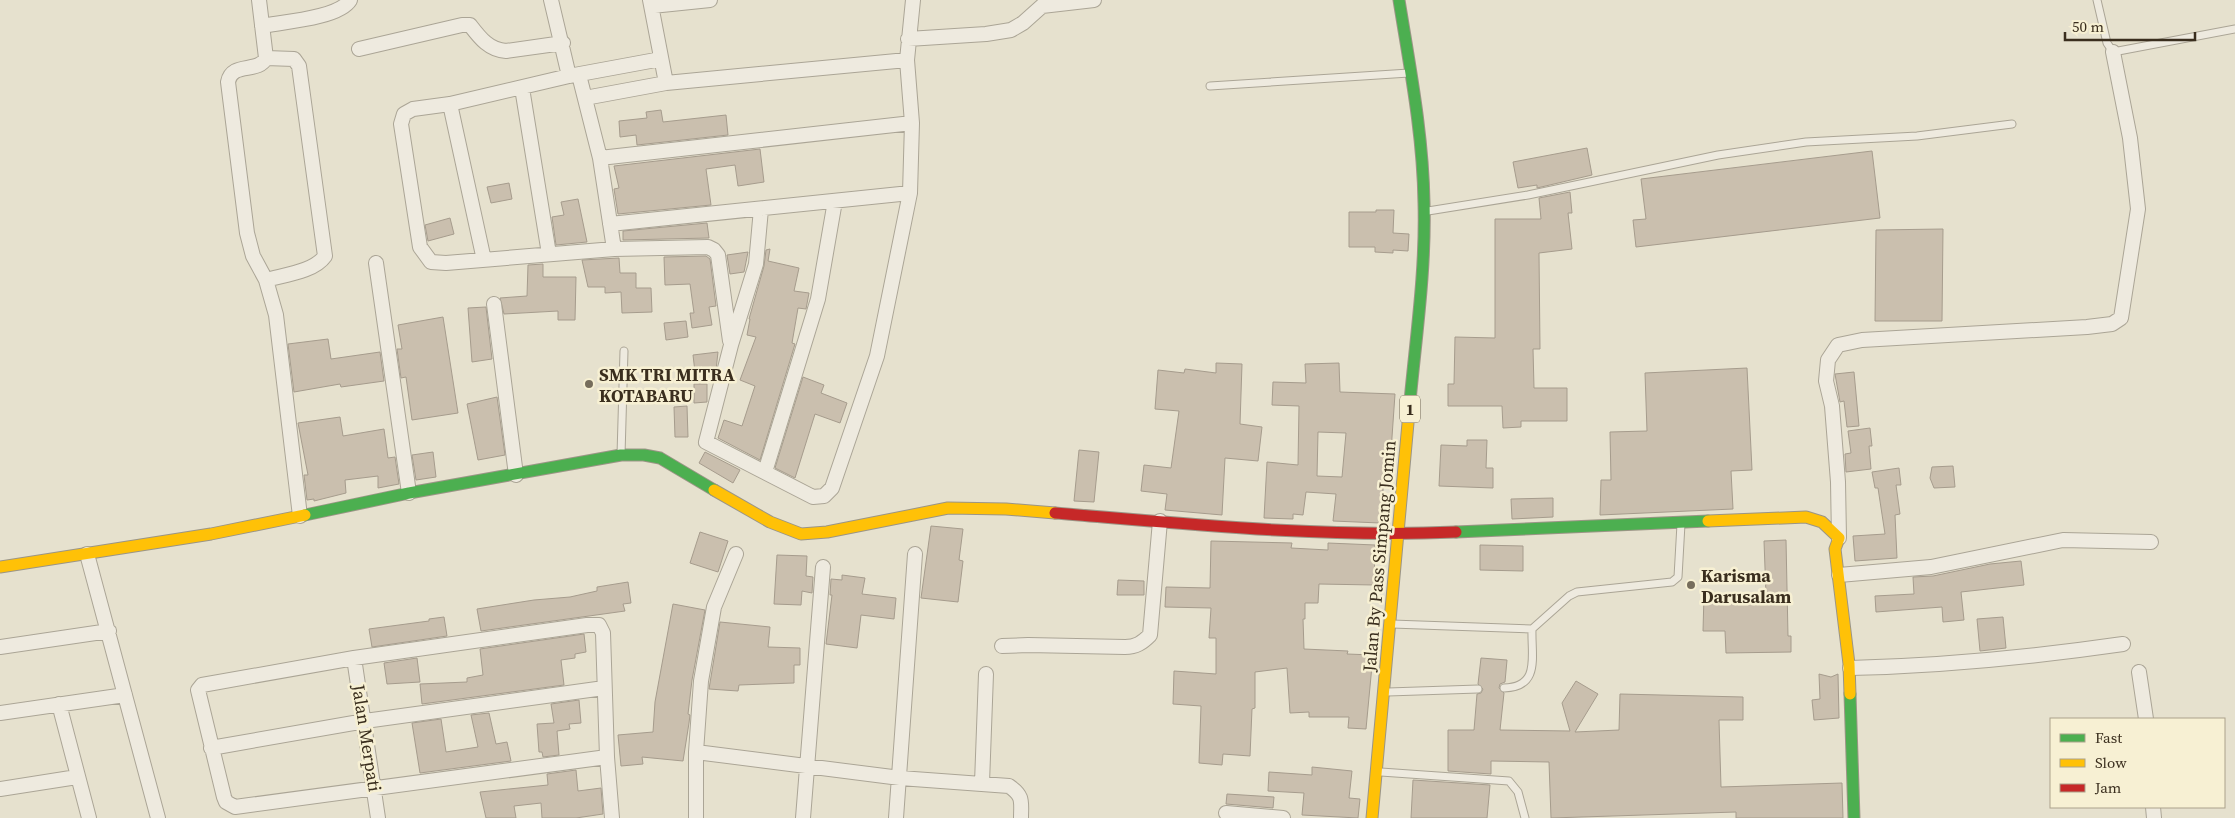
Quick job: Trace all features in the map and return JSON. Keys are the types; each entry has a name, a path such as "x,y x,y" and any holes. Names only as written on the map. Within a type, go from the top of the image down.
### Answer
{"main road":[{"name":"Jalan By Pass Simpang Jomin","path":"1372,818 1378,771 1397,535 1419,315 1425,212 1422,158 1413,73 1399,0"},
{"path":"0,567 211,534 409,493 621,456 644,455 660,458 770,522 801,534 827,532 948,508 1006,509 1244,528 1397,535 1806,518 1822,522 1839,538 1835,550 1850,668 1854,818"}],"street":[{"path":"259,0 266,58 259,66 232,72 228,82 247,233 253,256 266,280 276,316 300,516"},
{"path":"262,26 332,13 343,7 350,0"},
{"path":"551,0 562,43 574,76 585,98 600,158 614,249"},
{"path":"666,83 651,3 710,0"},
{"path":"761,209 756,264 731,345 706,442 813,497 824,496 832,488 877,356 910,193 912,123 907,60 913,0"},
{"path":"908,39 986,34 1011,30 1024,23 1042,6 1094,0"},
{"path":"358,49 462,25 470,25 496,51 506,52 562,43"},
{"path":"1839,538 1838,482 1832,406 1826,376 1828,360 1838,345 1862,340 2087,327 2112,324 2121,318 2138,209 2130,138 2113,52"},
{"path":"266,58 290,58 294,59 300,66 325,256 318,263 308,268 266,280"},
{"path":"661,59 574,76 450,104 414,109 404,114 401,119 420,248 431,262 438,263 614,249 708,247 718,255 731,345"},
{"path":"585,98 666,83 907,60"},
{"path":"522,88 549,254"},
{"path":"450,104 484,260"},
{"path":"600,158 912,123"},
{"path":"610,224 910,193"},
{"path":"765,472 818,299 835,201"},
{"path":"376,263 409,493"},
{"path":"494,304 516,475"},
{"path":"1002,646 1028,644 1134,647 1143,642 1150,635 1160,521"},
{"path":"1839,575 1931,566 2063,540 2151,542"},
{"path":"87,554 158,818"},
{"path":"696,818 696,752 701,681 714,606 736,554"},
{"path":"896,818 915,554"},
{"path":"803,818 823,567"},
{"path":"607,757 235,807 226,802 224,797 198,688 202,685 354,658 595,624 600,627 603,633 607,757 612,818"},
{"path":"0,647 109,631"},
{"path":"1850,668 1889,667 2063,652 2123,644"},
{"name":"Jalan Merpati","path":"354,658 365,721 378,818"},
{"path":"2139,672 2146,718"},
{"path":"982,783 986,674"},
{"path":"211,748 365,721 604,688"},
{"path":"0,713 125,695"},
{"path":"59,704 88,818"},
{"path":"696,752 900,778 1009,786 1017,791 1021,798 1021,818"},
{"path":"0,790 77,777"},
{"path":"1226,813 1283,818"}],"lane":[{"path":"2097,0 2107,43 2113,52 2235,29"},
{"path":"1210,86 1413,73"},
{"path":"1425,212 1528,195 1718,155 1806,142 1917,136 2012,124"},
{"path":"621,456 624,351"},
{"path":"1390,624 1532,629 1569,596 1577,592 1672,582 1678,577 1681,524"},
{"path":"1504,688 1518,688 1526,682 1531,674 1532,629"},
{"path":"1384,692 1478,689"},
{"path":"1378,771 1509,781 1518,792 1525,818"}],"building":[{"path":"661,110 663,122 726,115 728,135 637,145 636,135 620,137 619,121 647,118 646,112"},
{"path":"1587,148 1592,175 1537,188 1537,185 1518,188 1513,162"},
{"path":"760,149 764,182 738,186 735,165 706,169 711,205 618,214 614,189 619,188 614,166"},
{"path":"1872,151 1880,218 1636,247 1633,220 1646,219 1641,179"},
{"path":"509,183 512,199 491,203 487,187"},
{"path":"1570,192 1572,213 1568,213 1572,249 1539,253 1540,349 1533,349 1534,388 1567,388 1567,421 1521,421 1521,427 1503,428 1502,406 1448,406 1448,384 1454,384 1455,337 1495,338 1495,219 1541,219 1539,198"},
{"path":"578,199 587,242 556,245 552,217 564,215 561,202"},
{"path":"1376,210 1394,210 1393,233 1409,234 1408,251 1393,250 1393,253 1375,252 1375,247 1349,247 1349,212 1376,212"},
{"path":"450,218 454,234 428,241 425,225"},
{"path":"707,223 709,238 623,240 623,231"},
{"path":"1943,229 1942,321 1875,321 1876,230"},
{"path":"770,249 768,261 799,268 794,291 809,293 806,309 798,308 792,343 795,344 760,460 718,438 724,420 742,426 755,386 740,380 756,337 747,335 749,319 764,266 766,250"},
{"path":"748,252 744,272 730,274 727,255"},
{"path":"706,256 710,259 716,306 709,307 712,325 692,328 690,313 694,313 690,284 665,285 664,257"},
{"path":"619,258 620,273 636,273 636,288 651,288 652,312 622,313 621,292 605,293 605,287 588,287 582,260"},
{"path":"543,264 543,277 576,277 575,320 558,320 558,311 504,314 500,298 527,296 528,265"},
{"path":"486,307 492,359 472,362 468,308"},
{"path":"443,317 458,413 412,420 406,377 401,378 397,349 402,349 398,325"},
{"path":"686,321 688,337 666,340 664,323"},
{"path":"328,339 331,359 380,352 384,381 341,387 340,384 294,392 288,344"},
{"path":"718,352 716,370 695,372 693,355"},
{"path":"1216,363 1242,364 1240,424 1262,427 1258,461 1225,458 1222,515 1165,510 1167,494 1141,491 1144,465 1171,468 1179,411 1155,409 1158,370 1184,373 1185,369 1216,373"},
{"path":"1339,363 1340,392 1395,394 1389,480 1384,479 1380,523 1333,521 1336,494 1306,492 1303,515 1293,514 1293,519 1264,518 1267,462 1298,465 1299,406 1272,405 1273,382 1306,383 1305,364","holes":["1318,432 1346,433 1342,477 1317,476"]},
{"path":"1747,368 1752,470 1731,471 1733,509 1600,515 1601,480 1611,480 1610,432 1647,431 1645,373"},
{"path":"1854,372 1859,426 1847,427 1844,401 1840,402 1835,374"},
{"path":"803,377 824,385 821,393 847,403 840,423 815,414 795,478 775,468"},
{"path":"694,384 707,384 707,402 694,403"},
{"path":"497,397 505,455 478,460 467,404"},
{"path":"687,406 688,437 675,437 674,407"},
{"path":"340,417 343,436 384,429 388,458 395,457 399,484 378,488 378,476 345,480 346,493 314,501 314,499 307,500 304,475 308,475 298,423"},
{"path":"1870,428 1872,446 1869,446 1871,469 1846,472 1845,454 1851,453 1848,431"},
{"path":"1467,440 1487,440 1486,468 1493,468 1493,488 1439,486 1441,445 1467,446"},
{"path":"1079,450 1099,452 1094,502 1074,501"},
{"path":"433,452 436,477 416,480 412,455"},
{"path":"705,452 740,470 733,483 699,463"},
{"path":"1953,466 1955,487 1934,488 1930,478 1932,467"},
{"path":"1899,468 1901,485 1896,485 1900,514 1895,515 1897,558 1855,561 1853,536 1885,534 1878,488 1875,488 1872,472"},
{"path":"1553,498 1553,517 1512,519 1511,499"},
{"path":"931,526 963,529 959,560 963,561 958,602 921,598"},
{"path":"700,532 728,541 718,572 690,563"},
{"path":"1786,540 1788,636 1791,636 1791,652 1726,653 1725,631 1703,631 1704,595 1766,595 1764,541"},
{"path":"1211,541 1292,543 1291,548 1328,550 1328,543 1375,545 1374,585 1319,584 1318,603 1305,603 1305,619 1303,619 1304,649 1348,651 1347,654 1373,655 1366,729 1348,728 1349,717 1309,717 1309,712 1290,713 1287,668 1255,672 1255,708 1252,709 1250,756 1223,754 1222,765 1199,763 1201,706 1173,704 1174,671 1216,674 1216,638 1209,638 1211,608 1165,607 1166,587 1210,588"},
{"path":"1480,545 1523,546 1523,571 1480,570"},
{"path":"777,555 807,556 806,576 813,577 812,593 802,591 801,605 774,604"},
{"path":"2021,561 2024,585 1961,592 1964,620 1943,622 1942,607 1876,612 1875,596 1914,594 1913,577 1933,576 1990,564"},
{"path":"842,575 865,578 862,594 896,598 894,619 861,615 857,648 826,644 832,595 830,595 831,579 842,580"},
{"path":"1118,580 1144,581 1144,595 1117,595"},
{"path":"628,582 631,603 623,604 625,611 481,631 477,609 534,600 570,597 597,591 597,587"},
{"path":"673,604 705,610 692,680 688,714 690,715 683,761 642,757 643,764 621,766 618,735 653,732 655,702"},
{"path":"444,617 447,636 372,647 369,629 429,621 429,619"},
{"path":"2003,617 2006,648 1980,651 1977,619"},
{"path":"720,622 770,627 768,647 800,648 800,665 794,665 794,683 739,685 738,691 709,689"},
{"path":"584,634 586,652 575,654 575,658 561,660 564,685 422,704 420,684 467,682 467,678 483,675 480,649"},
{"path":"417,658 420,682 387,684 384,663"},
{"path":"1481,658 1507,660 1505,682 1500,684 1499,688 1504,693 1500,730 1570,731 1562,703 1576,681 1598,694 1575,732 1619,730 1620,694 1743,697 1743,720 1719,720 1721,787 1842,783 1843,818 1736,818 1736,812 1551,818 1549,762 1491,761 1491,774 1448,771 1448,730 1474,730 1477,694 1481,693 1483,689 1478,684"},
{"path":"1819,674 1831,677 1838,674 1839,718 1814,720 1812,700 1820,699"},
{"path":"579,700 581,723 569,724 570,729 557,731 559,755 543,757 542,752 539,752 537,724 554,723 551,704"},
{"path":"489,713 496,744 507,742 511,761 420,773 412,723 441,719 446,752 478,747 471,715"},
{"path":"1312,767 1352,771 1349,798 1360,799 1358,818 1302,815 1304,793 1268,791 1269,772 1312,775"},
{"path":"576,770 578,791 601,788 603,814 576,818 542,818 541,803 514,806 516,818 486,818 480,792 548,785 547,774"},
{"path":"1413,780 1490,785 1487,818 1411,818"},
{"path":"1227,794 1274,797 1273,808 1226,804"}],"traffic: fast":[{"path":"1399,0 1419,126 1424,203 1422,282 1409,412"},
{"path":"305,515 409,493 621,455 644,455 660,458 714,490"},
{"path":"1456,532 1708,521"},
{"path":"1850,694 1854,818"}],"traffic: slow":[{"path":"1372,818 1409,412"},
{"path":"714,490 770,522 801,534 827,532 948,508 1006,509 1055,513"},
{"path":"0,567 211,534 305,515"},
{"path":"1708,521 1806,517 1822,522 1839,538 1835,549 1849,664 1850,694"}],"traffic: jam":[{"path":"1055,513 1305,532 1456,532"}],"place":[{"name":"SMK TRI MITRA KOTABARU","path":"589,384"},
{"name":"Karisma Darusalam","path":"1691,585"}]}
